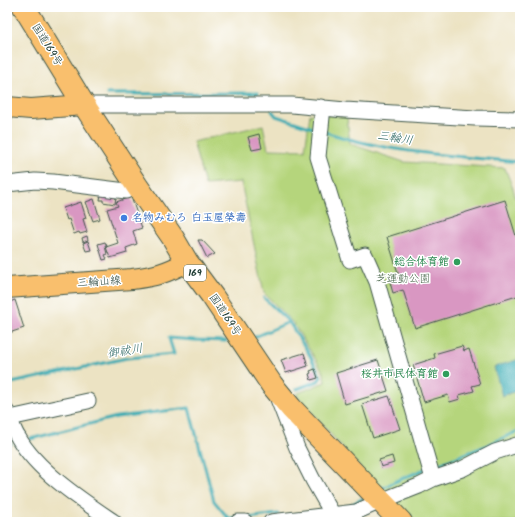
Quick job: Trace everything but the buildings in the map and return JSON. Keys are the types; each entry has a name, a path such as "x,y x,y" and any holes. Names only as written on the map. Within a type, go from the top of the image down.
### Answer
{"highway":[{"name":"国道169号","path":"24,7 84,105 137,186 272,386 291,408 401,522"}],"main road":[{"path":"7,107 31,109 84,105"},
{"name":"三輪山線","path":"7,288 132,280 165,273 187,262"}],"street":[{"path":"84,105 292,105 322,112 520,119"},
{"path":"322,112 318,158 350,260 365,255 377,282 433,479"},
{"path":"7,184 35,181 53,182 126,191 137,186"},
{"path":"272,386 297,448 313,480 335,518"},
{"path":"88,401 8,415 12,439 60,483 114,522"},
{"path":"271,522 335,518 356,512 433,479 462,469 495,452 520,444"},
{"path":"238,522 245,522"}],"green space":[{"name":"芝運動公園","path":"310,114 347,117 350,144 404,162 505,168 514,191 514,197 520,198 520,522 415,522 368,477 296,394 325,382 324,373 293,323 264,293 241,182 205,185 193,142 263,125 268,149 305,150"}],"water":[{"path":"520,359 520,390 502,396 494,367"}],"waterway":[{"name":"三輪川","path":"107,94 258,93"},
{"name":"三輪川","path":"272,111 276,116 316,129"},
{"name":"三輪川","path":"325,132 373,145 421,153 520,162"},
{"path":"264,298 289,322 308,352 321,377 318,381 297,389"},
{"name":"御祓川","path":"255,337 289,322"},
{"name":"御祓川","path":"7,384 127,358 174,354 169,338 226,341"},
{"path":"30,439 117,417 189,408 214,501 228,518"},
{"path":"434,466 483,447 520,430"},
{"path":"7,445 11,444"},
{"path":"381,489 425,469"},
{"path":"349,506 365,497"},
{"path":"248,518 278,514"},
{"path":"224,522 228,518 236,518"}],"place":[{"name":"名物みむろ 白玉屋榮壽","path":"124,218"},
{"name":"総合体育館","path":"457,262"},
{"name":"桜井市民体育館","path":"446,374"}]}
